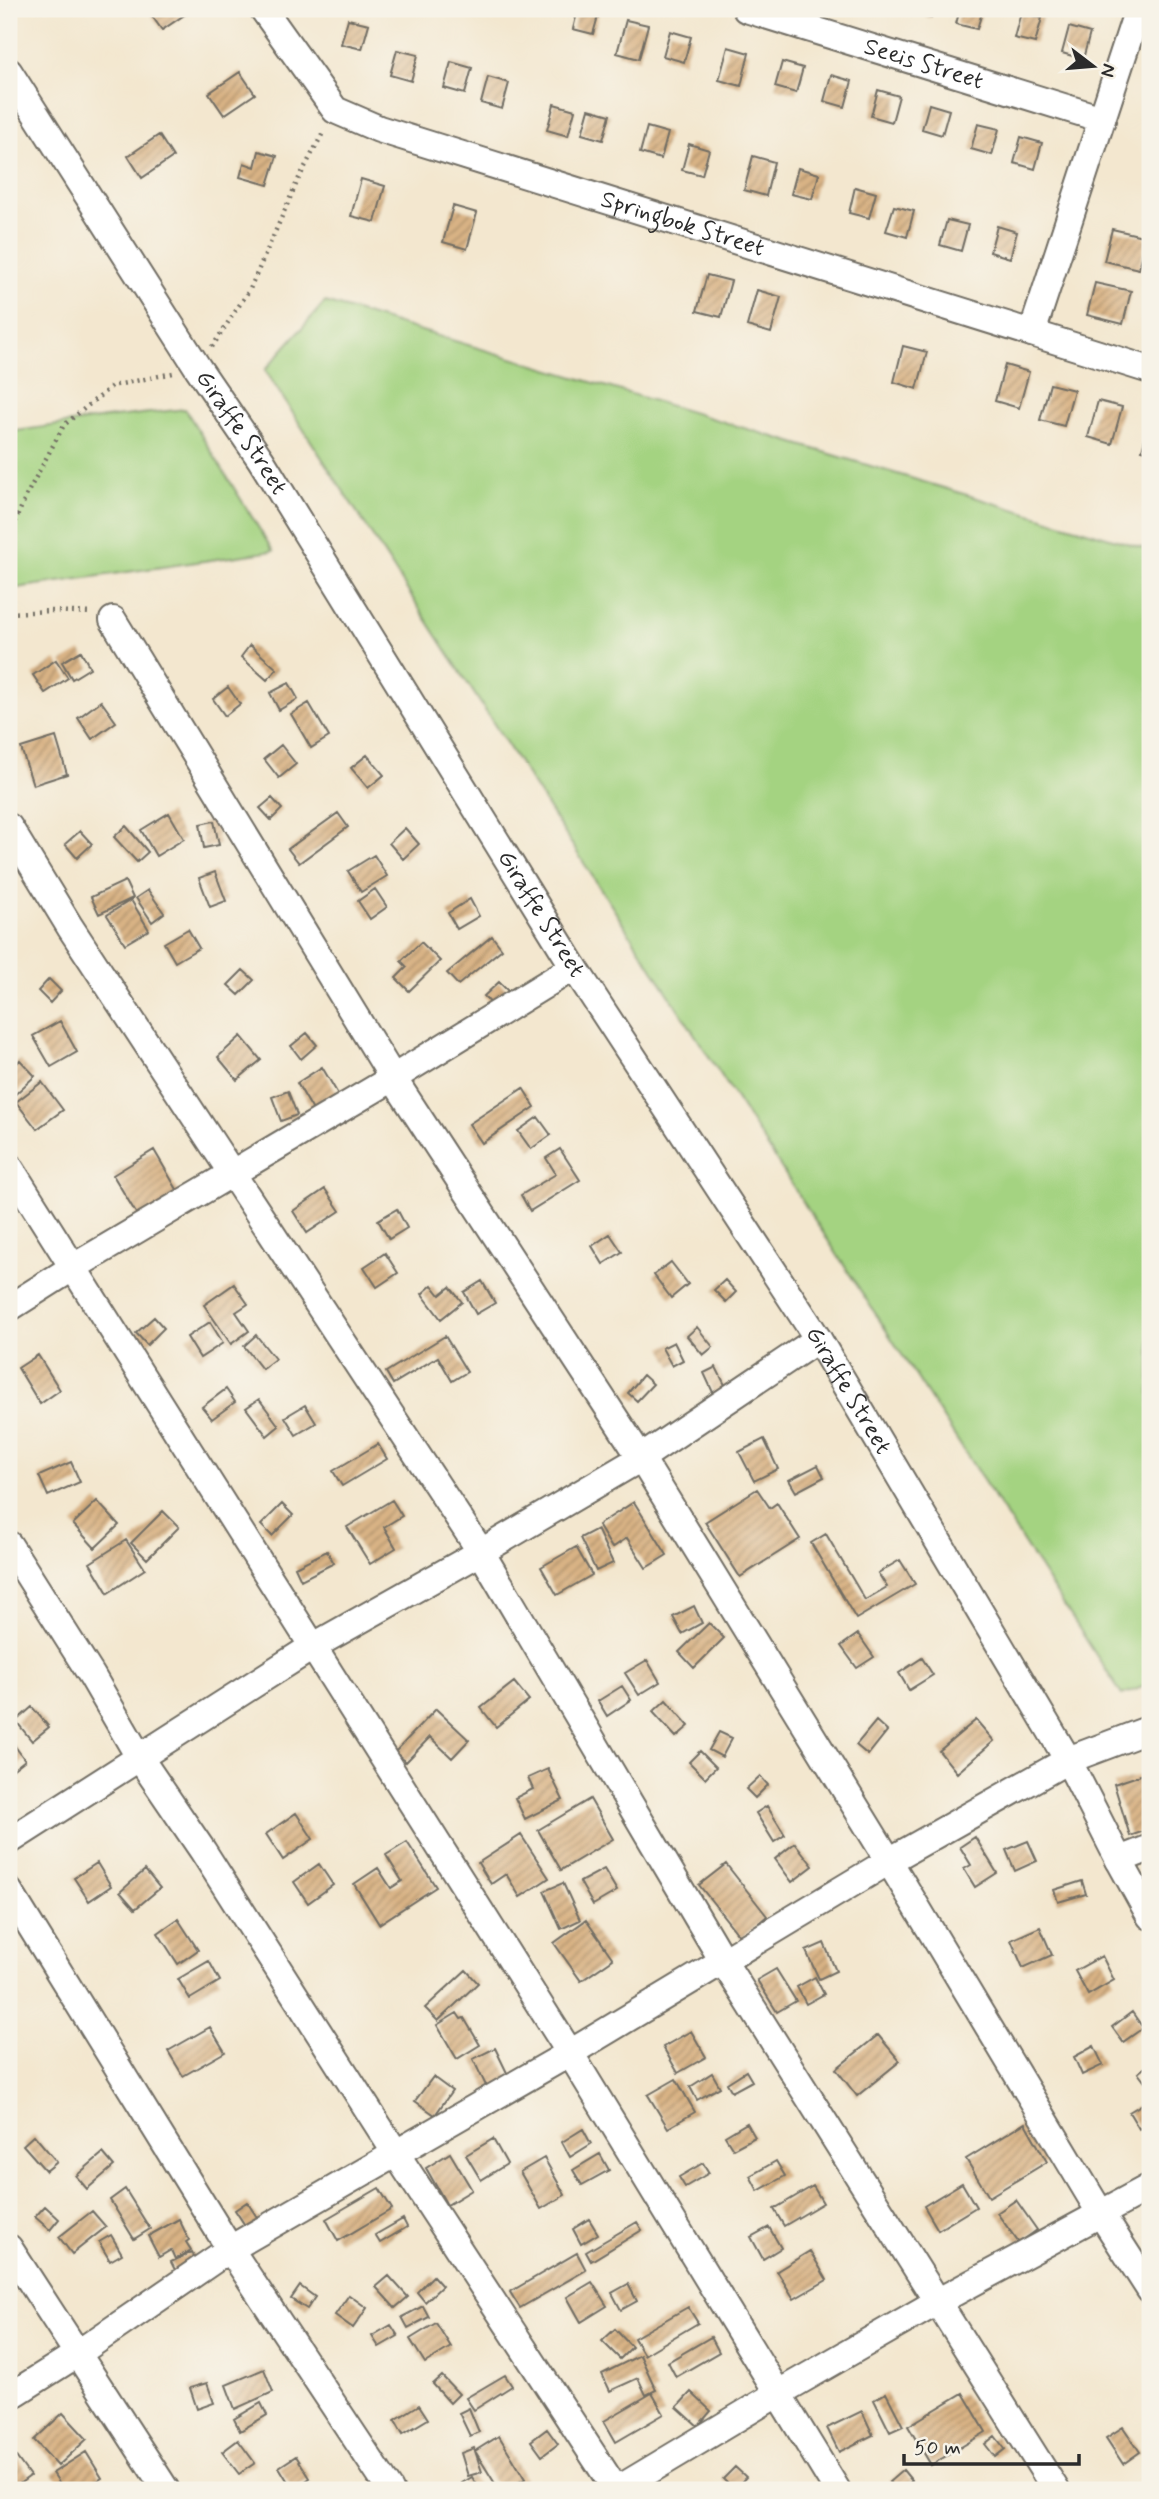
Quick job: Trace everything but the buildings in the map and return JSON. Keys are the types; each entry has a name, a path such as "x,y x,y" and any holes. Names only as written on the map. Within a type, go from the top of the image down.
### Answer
{"street":[{"path":"263,9 335,110"},
{"name":"Seeis Street","path":"746,9 1102,119"},
{"path":"1032,333 1138,9"},
{"name":"Giraffe Street","path":"9,72 198,368 261,460 574,967 818,1339 1068,1760 1150,1916"},
{"name":"Springbok Street","path":"335,110 379,129 1150,370"},
{"path":"113,620 393,1078 641,1458 889,1861 1101,2214 1150,2290"},
{"path":"9,827 70,928 481,1552 723,1961 1056,2490"},
{"path":"9,1308 574,967"},
{"path":"9,1166 570,2053 837,2490"},
{"path":"9,1841 312,1647 641,1458 818,1339"},
{"path":"9,1545 92,1676 139,1757 203,1851 395,2152 617,2490 937,2302 1150,2187"},
{"path":"9,2397 77,2354 230,2249 570,2053 889,1861 1068,1760 1150,1729"},
{"path":"1119,1860 1150,1848"},
{"path":"9,1891 230,2249 390,2490"},
{"path":"9,2248 166,2490"}],"path":[{"path":"9,535 28,492 64,425 113,386 198,368 250,289 298,180 335,110"},
{"path":"9,613 93,613 113,620"}],"green space":[{"path":"325,302 1150,550 1150,1684 1122,1695 265,370"},
{"path":"185,409 273,551 9,589 9,432"}]}
